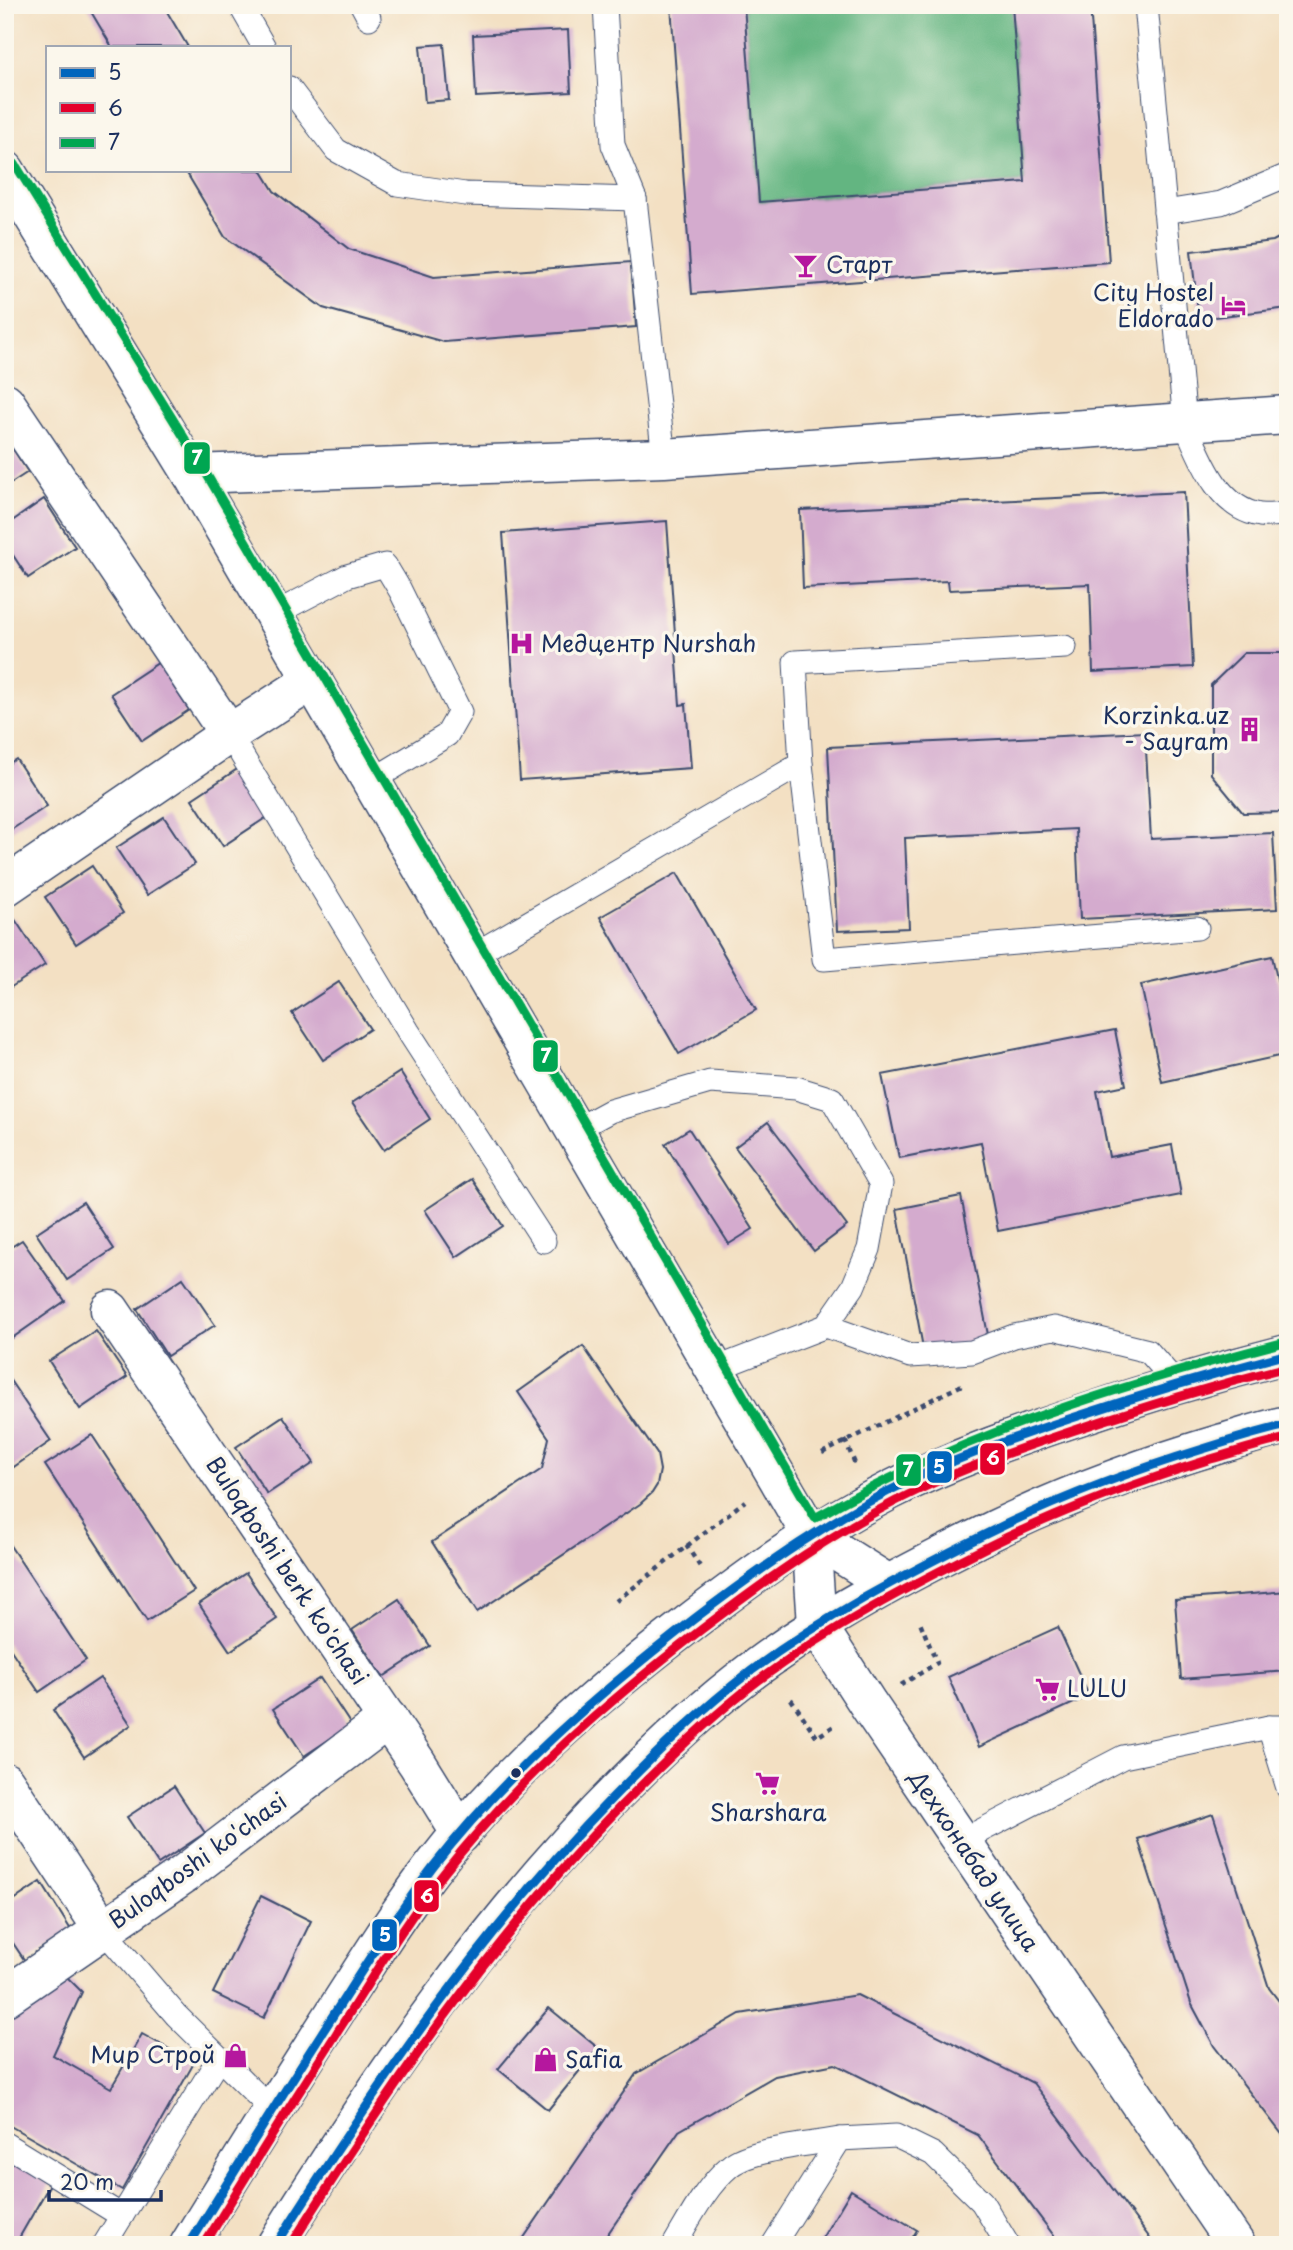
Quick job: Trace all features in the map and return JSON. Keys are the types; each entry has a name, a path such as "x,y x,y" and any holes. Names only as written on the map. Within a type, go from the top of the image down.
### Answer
{"main road":[{"path":"5,170 192,474 811,1535 887,1583"},
{"path":"5,402 229,734"},
{"path":"192,474 664,458 1288,415"},
{"path":"5,887 313,680"},
{"name":"Buloqboshi berk ko'chasi","path":"110,1310 387,1719 461,1834"},
{"path":"189,2245 272,2110 409,1901 461,1834 536,1755 617,1681 754,1573 811,1535 918,1477 1015,1437 1215,1372 1288,1354"},
{"path":"275,2245 430,2012 531,1885 598,1810 668,1742 765,1661 817,1625 887,1583 1028,1514 1132,1472 1288,1425"},
{"name":"Дехконабад улица","path":"811,1535 817,1625 1236,2245"},
{"name":"Buloqboshi ko'chasi","path":"5,1997 184,1874 387,1719"},
{"path":"5,1782 104,1931"}],"lane":[{"path":"240,5 263,46"},
{"path":"604,5 613,145 635,199 664,458"},
{"path":"1146,5 1185,423 1209,476 1223,493 1240,506 1259,515 1288,514"},
{"path":"290,89 336,150 397,184 465,194 635,199"},
{"path":"1165,212 1221,203 1288,175"},
{"path":"274,614 347,576 385,565 400,590 460,712 447,736 371,780"},
{"path":"1065,647 795,662 801,764 824,960 1197,928"},
{"path":"229,734 408,1031 544,1241"},
{"path":"473,955 801,764"},
{"path":"575,1130 610,1111 710,1082 796,1088 832,1099 881,1184 869,1249 853,1287 826,1326 715,1368"},
{"path":"826,1326 910,1356 972,1352 1014,1336 1054,1328 1148,1351 1177,1384"},
{"path":"961,1841 1123,1758 1279,1727 1288,1788"},
{"path":"104,1931 176,2015 272,2110"},
{"path":"104,2245 219,2058"},
{"path":"674,2245 708,2191 731,2165 754,2154 840,2139 896,2136 933,2154 982,2202 1008,2245"},
{"path":"773,2245 840,2139"},
{"path":"5,2144 122,2216"}],"path":[{"path":"822,1453 970,1381"},
{"path":"845,1440 857,1470"},
{"path":"616,1601 745,1502"},
{"path":"686,1545 702,1569"},
{"path":"920,1622 937,1663"},
{"path":"790,1699 817,1737"}],"green space":[{"path":"744,5 1012,5 1025,182 759,202"}],"building":[{"path":"87,5 163,5 187,46 111,46"},
{"path":"671,5 744,5 759,202 1025,182 1012,5 1090,5 1109,262 692,294"},
{"path":"1234,5 1268,5 1268,7 1234,10"},
{"path":"568,30 571,92 476,97 473,35"},
{"path":"444,44 449,100 425,102 420,46"},
{"path":"186,172 262,172 274,191 349,249 434,277 631,262 636,327 444,342 323,308 225,237"},
{"path":"1288,233 1288,308 1199,319 1191,251 1273,241"},
{"path":"5,437 28,472 5,487"},
{"path":"1184,492 1193,667 1093,672 1090,584 949,590 948,581 803,588 800,510"},
{"path":"44,499 75,547 28,578 5,543 5,526"},
{"path":"667,521 680,705 686,704 691,768 520,780 503,533"},
{"name":"Korzinka.uz - Sayram","path":"1244,653 1288,653 1288,812 1243,813 1211,774 1211,685"},
{"path":"158,663 189,710 142,741 111,694"},
{"path":"1145,732 1151,839 1273,833 1277,909 1080,919 1076,829 905,838 909,928 837,931 828,747"},
{"path":"16,759 47,806 5,834 5,766"},
{"path":"239,768 270,815 223,846 192,799"},
{"path":"164,817 195,864 147,895 116,848"},
{"path":"92,866 123,913 76,944 45,897"},
{"path":"677,873 756,1010 679,1054 600,917"},
{"path":"14,918 45,965 5,991 5,924"},
{"path":"1272,956 1282,1001 1288,1000 1288,1054 1162,1082 1141,985"},
{"path":"339,982 370,1029 323,1060 292,1013"},
{"path":"1115,1030 1126,1085 1097,1091 1109,1157 1172,1145 1181,1195 998,1231 981,1142 899,1158 882,1075"},
{"path":"400,1072 430,1119 384,1150 352,1103"},
{"path":"768,1122 847,1226 814,1251 735,1147"},
{"path":"689,1129 753,1229 729,1244 665,1144"},
{"path":"472,1179 503,1226 456,1257 425,1210"},
{"path":"961,1196 989,1340 924,1353 897,1209"},
{"path":"83,1202 114,1249 67,1280 36,1233"},
{"path":"22,1240 65,1301 5,1343 5,1251"},
{"path":"183,1278 215,1325 167,1356 137,1309"},
{"path":"96,1331 127,1377 80,1409 49,1361"},
{"path":"583,1346 657,1454 660,1470 657,1485 640,1504 477,1612 432,1542 542,1469 549,1438 518,1392"},
{"path":"5,1373 51,1441 5,1473"},
{"path":"283,1416 314,1463 267,1494 236,1447"},
{"path":"92,1435 194,1591 147,1621 45,1465"},
{"path":"5,1538 86,1660 39,1692 5,1641"},
{"path":"246,1573 277,1619 230,1651 199,1604"},
{"path":"1288,1591 1288,1671 1181,1679 1175,1600"},
{"path":"399,1599 430,1646 383,1677 352,1630"},
{"path":"1058,1627 1089,1696 979,1747 948,1677"},
{"path":"100,1678 131,1725 84,1757 53,1710"},
{"path":"320,1678 351,1725 304,1756 273,1709"},
{"path":"174,1786 205,1833 158,1864 127,1817"},
{"path":"1213,1814 1269,1988 1288,2013 1288,2142 1214,2046 1191,2003 1138,1839"},
{"path":"41,1882 71,1930 25,1961 5,1931 5,1906"},
{"path":"261,1896 311,1921 264,2018 213,1993"},
{"path":"65,1975 82,1992 53,2055 111,2088 142,2034 194,2063 122,2190 5,2123 5,2018"},
{"path":"857,1995 1033,2083 1155,2245 1061,2245 978,2135 835,2064 775,2076 679,2131 600,2245 519,2245 636,2074 740,2014"},
{"path":"549,2008 598,2048 548,2110 498,2069"},
{"path":"5,2158 50,2184 15,2245 5,2245"},
{"path":"851,2190 917,2230 908,2245 818,2245"}],"transit line":[{"name":"7","path":"15,164 203,468 815,1518 870,1488 985,1436 1164,1375 1285,1342"},
{"name":"5","path":"189,2245 370,1958 433,1867 523,1766 589,1705 659,1647 799,1544 854,1510 911,1480 989,1447 1069,1419 1288,1354"},
{"name":"6","path":"204,2245 382,1962 444,1873 472,1838 533,1773 667,1656 806,1554 887,1505 916,1491 993,1459 1099,1422 1288,1367"},
{"name":"5","path":"276,2245 352,2127 432,2012 518,1902 629,1781 679,1732 732,1686 779,1651 835,1615 1010,1522 1064,1498 1147,1467 1288,1425"},
{"name":"6","path":"291,2245 405,2072 486,1961 575,1855 638,1789 688,1740 741,1694 786,1661 871,1608 1016,1533 1070,1509 1154,1478 1288,1438"}],"place":[{"name":"Старт","path":"806,265"},
{"name":"City Hostel Eldorado","path":"1234,306"},
{"name":"Медцентр Nurshah","path":"521,644"},
{"name":"Korzinka.uz - Sayram","path":"1249,729"},
{"name":"LULU","path":"1047,1689"},
{"name":"Sharshara","path":"768,1783"},
{"name":"Мир Строй","path":"235,2055"},
{"name":"Safia","path":"545,2060"}]}
